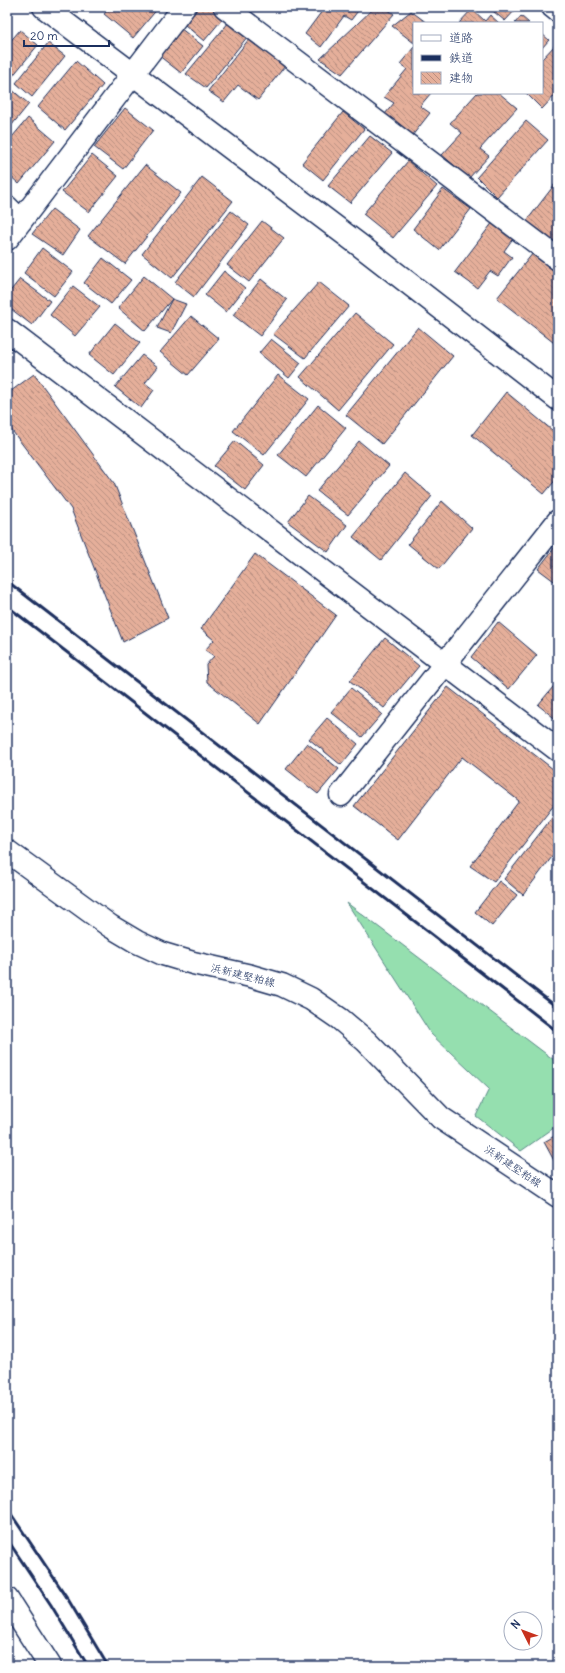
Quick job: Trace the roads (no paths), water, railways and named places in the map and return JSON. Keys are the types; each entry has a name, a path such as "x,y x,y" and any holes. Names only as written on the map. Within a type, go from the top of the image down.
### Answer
{"street":[{"path":"44,7 375,257 558,399"},
{"path":"7,239 14,214 134,75 184,7"},
{"path":"226,7 558,259"},
{"path":"552,7 558,11"},
{"path":"7,330 558,750"},
{"path":"341,796 446,665 558,521"},
{"name":"浜新建堅粕線","path":"7,851 110,926 137,942 163,954 193,963 251,976 282,985 311,1000 340,1019 366,1041 441,1118 558,1196"},
{"path":"7,1599 50,1666"}],"railway":[{"path":"7,581 558,1008"},
{"path":"7,606 558,1032"},
{"path":"7,1508 66,1596 108,1666"},
{"path":"7,1539 51,1605 88,1666"}]}
